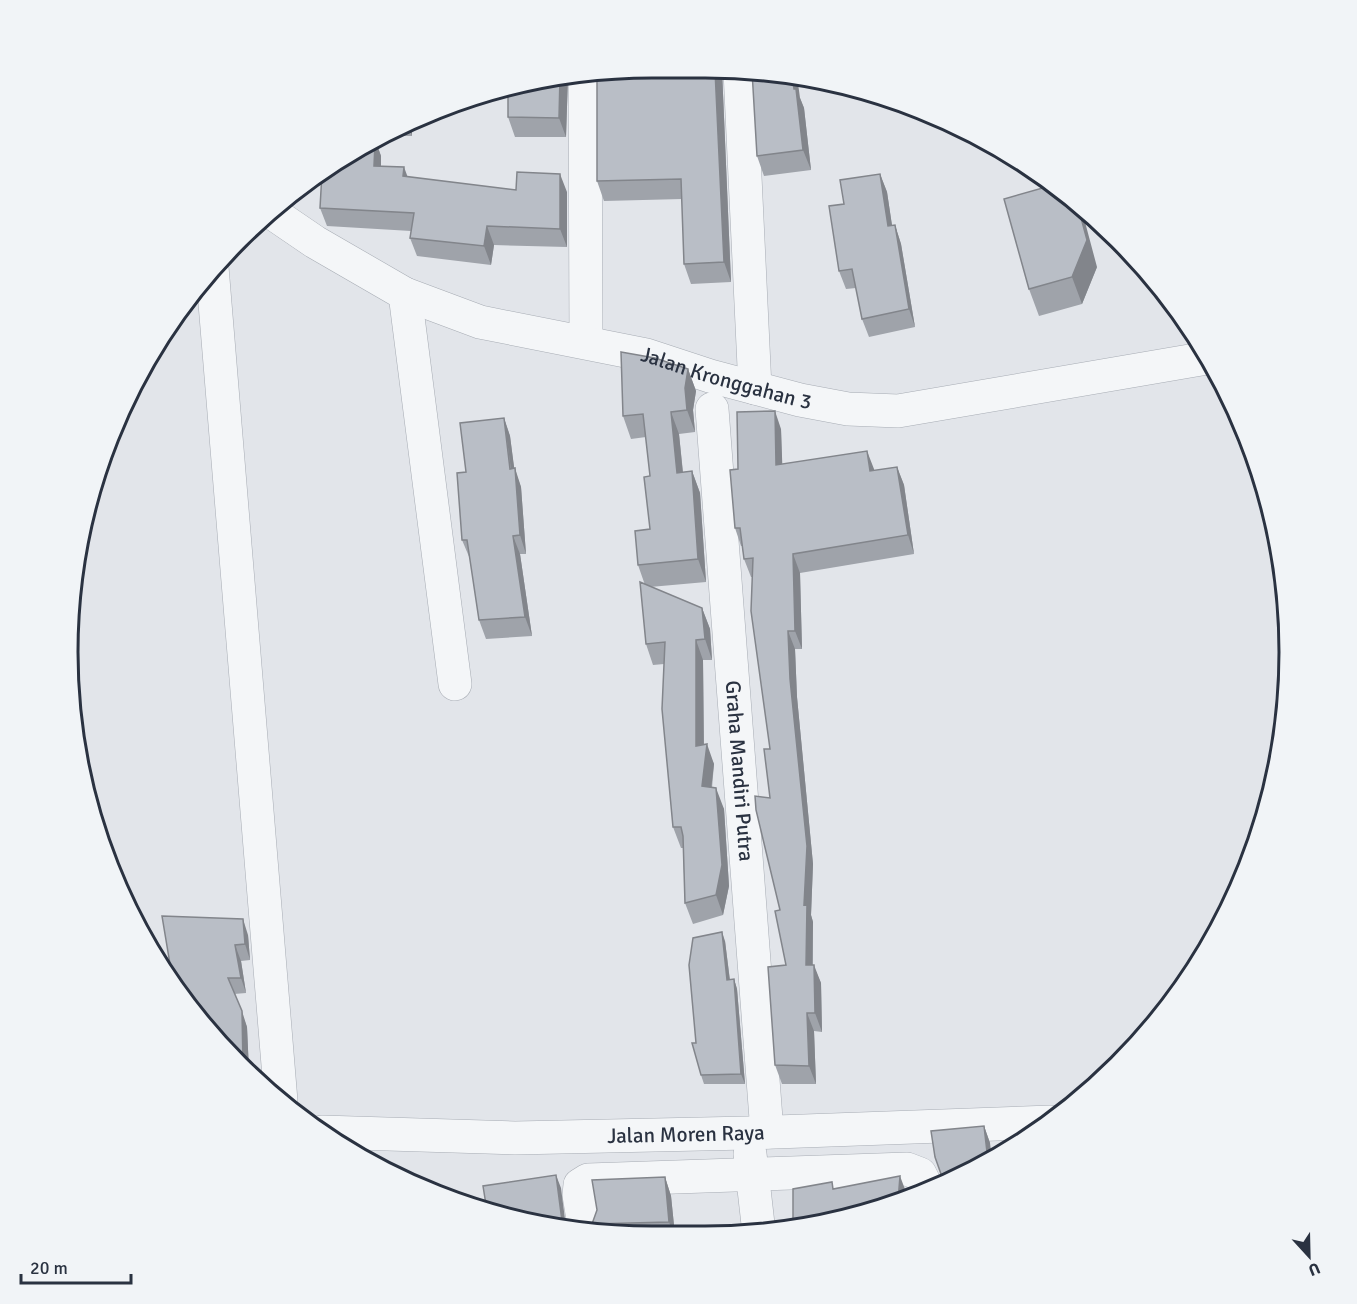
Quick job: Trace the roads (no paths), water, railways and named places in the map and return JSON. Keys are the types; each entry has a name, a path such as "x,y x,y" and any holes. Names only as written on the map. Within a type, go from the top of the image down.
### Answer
{"street":[{"path":"740,79 755,388"},
{"path":"585,82 586,342"},
{"name":"Jalan Kronggahan 3","path":"278,217 315,242 405,294 480,322 646,355 755,388 848,409 898,411 1199,360"},
{"path":"213,282 280,1089"},
{"path":"405,294 455,684"},
{"name":"Graha Mandiri Putra","path":"712,409 758,1132 752,1174 758,1223"},
{"name":"Jalan Moren Raya","path":"341,1134 515,1138 1033,1123"},
{"path":"583,1222 579,1195 580,1185 588,1180 907,1169 920,1174 924,1182"}]}
